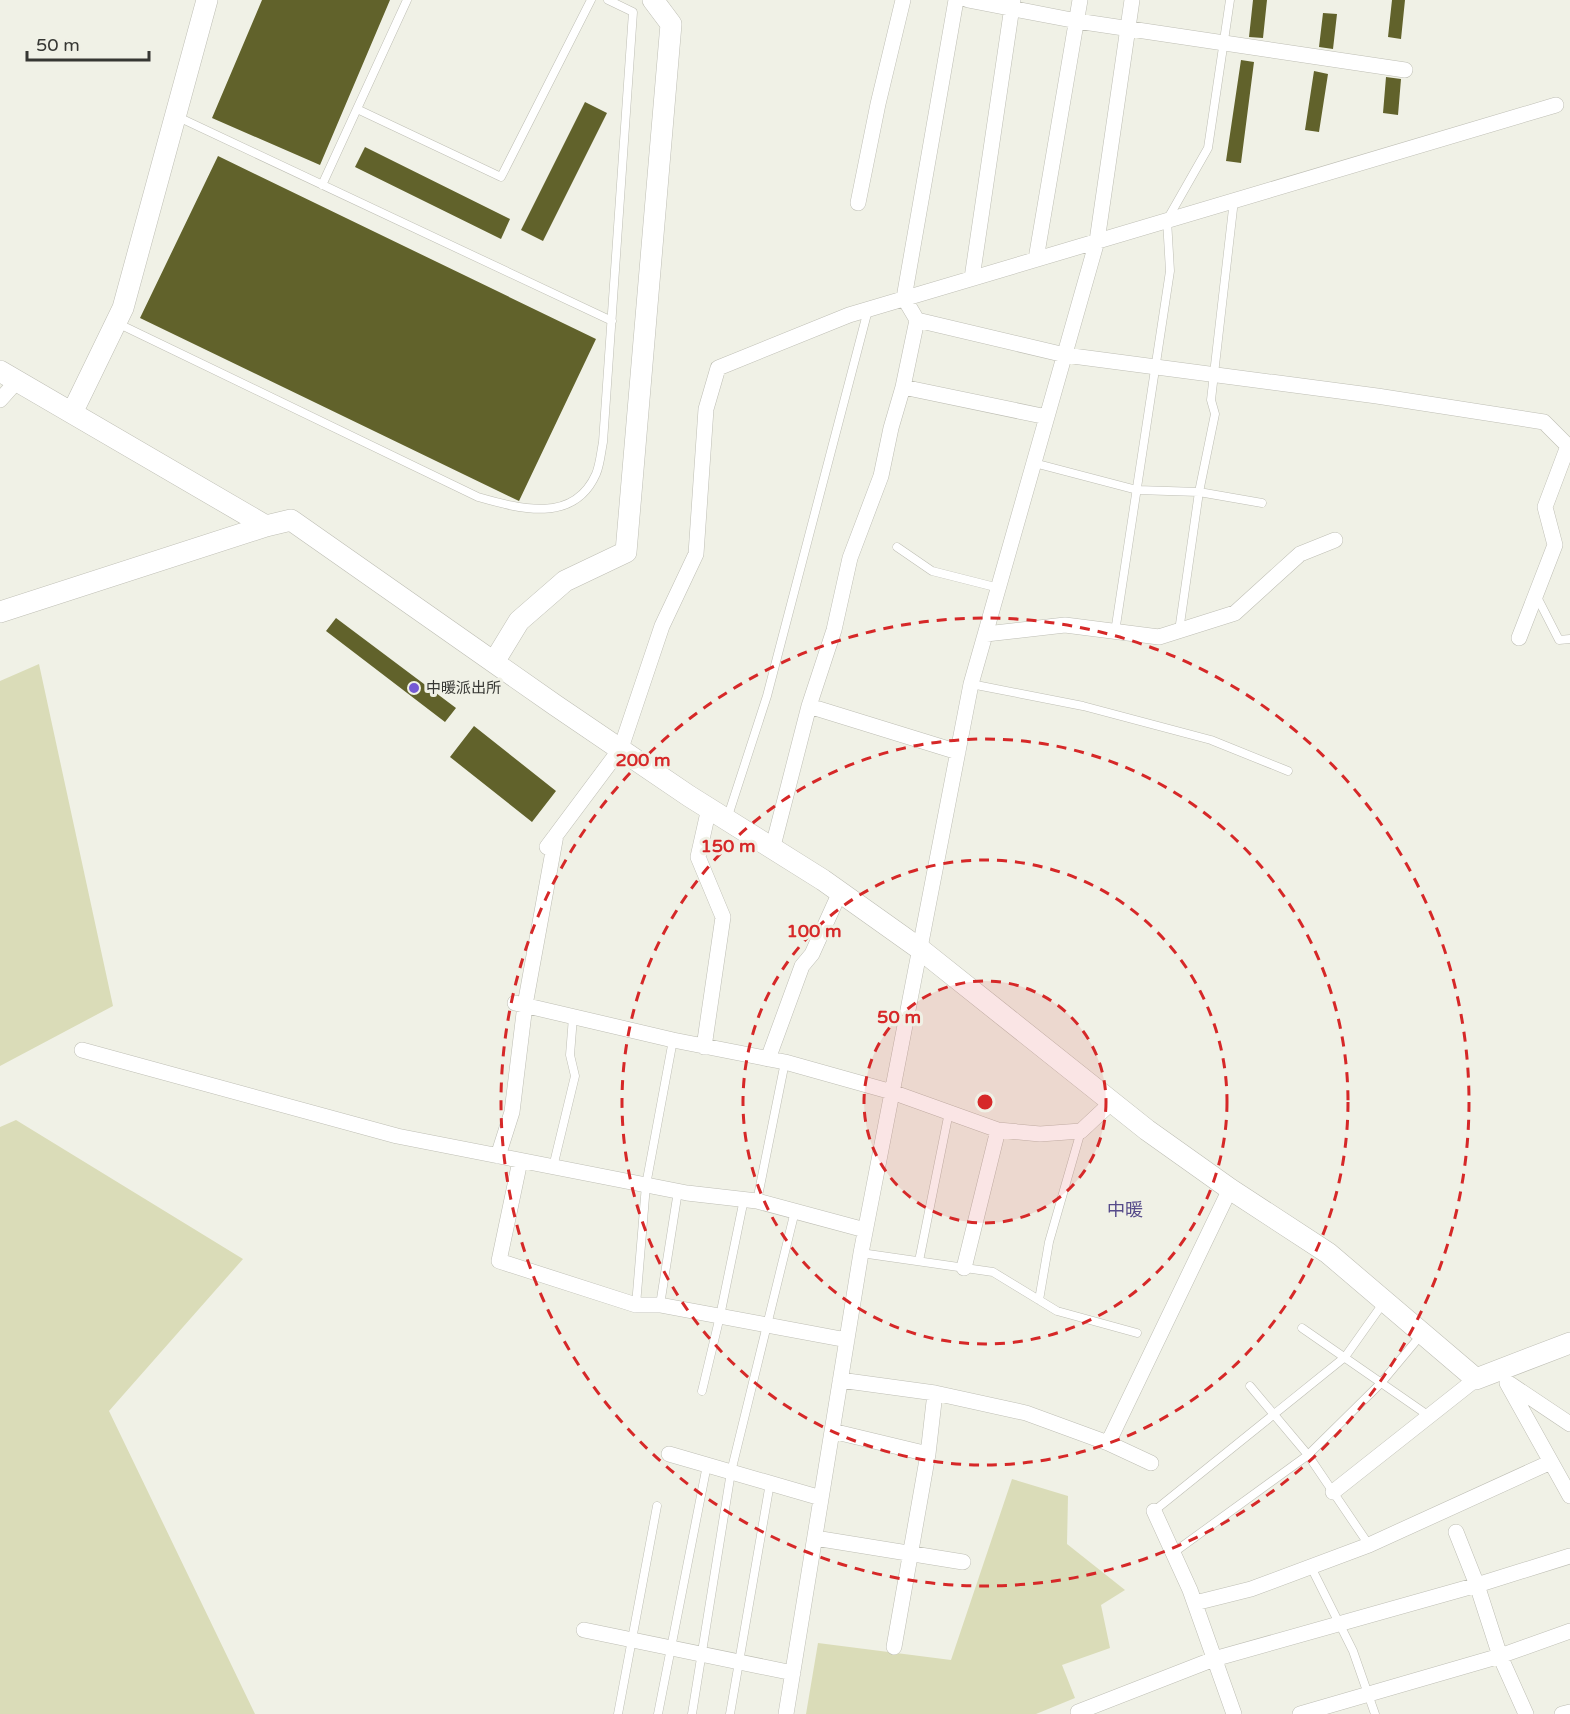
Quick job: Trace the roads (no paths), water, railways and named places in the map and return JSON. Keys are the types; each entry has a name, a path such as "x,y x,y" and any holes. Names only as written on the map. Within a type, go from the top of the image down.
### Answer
{"street":[{"path":"72,412 123,309 207,0"},
{"path":"494,662 519,621 565,581 626,552 671,24 653,0"},
{"path":"858,203 878,104 903,0"},
{"path":"772,850 809,706 834,630 850,558 881,476 891,428 903,387 917,320 904,298 956,0"},
{"path":"968,0 1012,4 1077,21 1406,70"},
{"path":"1036,259 1080,0"},
{"path":"786,1714 865,1230 971,684 1096,241 1132,0"},
{"path":"972,278 1012,4"},
{"path":"547,847 621,748 662,626 696,554 706,409 718,368 868,309 1556,105"},
{"path":"917,320 1065,355 1377,396 1544,422 1568,446 1545,507 1555,545 1519,638"},
{"path":"0,400 9,376 266,525"},
{"path":"903,387 1047,417"},
{"path":"0,612 266,525 291,520 689,796 840,892 920,949 1147,1130 1230,1189 1328,1253 1423,1334 1492,1378 1570,1423"},
{"path":"986,634 1065,625 1159,637 1235,613 1300,554 1335,540"},
{"path":"809,706 958,752"},
{"path":"704,1047 723,917 698,857 709,808"},
{"path":"498,1156 512,1113 520,1004 556,834"},
{"path":"768,1059 802,966 812,954 840,892"},
{"path":"520,1004 704,1047 785,1062 892,1092 998,1131 1040,1134 1081,1131 1112,1102"},
{"path":"82,1050 397,1136 678,1191 750,1200 865,1230"},
{"path":"964,1268 998,1131"},
{"path":"520,1161 499,1261 636,1305 660,1305 847,1340"},
{"path":"1108,1443 1230,1189"},
{"path":"1333,1492 1429,1416 1492,1378 1570,1343"},
{"path":"1492,1378 1551,1462 1570,1496"},
{"path":"840,1380 935,1393 1026,1413 1108,1443 1150,1463"},
{"path":"894,1647 928,1454 935,1393"},
{"path":"832,1431 928,1454"},
{"path":"669,1454 821,1498"},
{"path":"1195,1603 1251,1589 1369,1545 1551,1462"},
{"path":"1154,1511 1195,1603 1234,1714"},
{"path":"1456,1532 1477,1585 1500,1656 1526,1714"},
{"path":"815,1538 963,1562"},
{"path":"1077,1713 1214,1659 1477,1585 1570,1556"},
{"path":"584,1630 793,1673"},
{"path":"1300,1714 1500,1656 1570,1631"},
{"path":"1562,1714 1570,1712"}],"lane":[{"path":"322,185 407,0"},
{"path":"357,109 501,177 591,0"},
{"path":"116,322 478,497 515,508 556,509 580,498 596,474 603,442 633,12 608,0"},
{"path":"1115,632 1170,271 1167,219 1208,148 1230,0"},
{"path":"175,116 612,321"},
{"path":"1179,631 1199,492 1215,414 1211,400 1234,200"},
{"path":"726,820 767,696 868,309"},
{"path":"1034,463 1137,490 1199,492 1262,503"},
{"path":"897,548 932,571 999,588"},
{"path":"1536,594 1559,640 1570,639"},
{"path":"971,684 1083,706 1212,740 1288,771"},
{"path":"553,1167 575,1076 570,1055 573,1017"},
{"path":"636,1305 645,1185 673,1040"},
{"path":"702,1391 785,1062"},
{"path":"919,1261 949,1112"},
{"path":"1039,1300 1049,1242 1081,1131"},
{"path":"660,1305 678,1191"},
{"path":"692,1714 731,1472 795,1211"},
{"path":"861,1253 993,1272 1056,1311 1137,1333"},
{"path":"1154,1511 1345,1357 1384,1301"},
{"path":"1302,1328 1429,1416"},
{"path":"1173,1553 1308,1455 1381,1383 1423,1334"},
{"path":"1250,1386 1308,1455 1369,1545"},
{"path":"658,1714 707,1465"},
{"path":"730,1714 770,1483"},
{"path":"618,1714 657,1506"},
{"path":"1311,1567 1353,1651 1375,1714"}],"place":[{"name":"中暖派出所","path":"414,688"}],"district":[{"name":"中暖","path":"1125,1210"}]}
